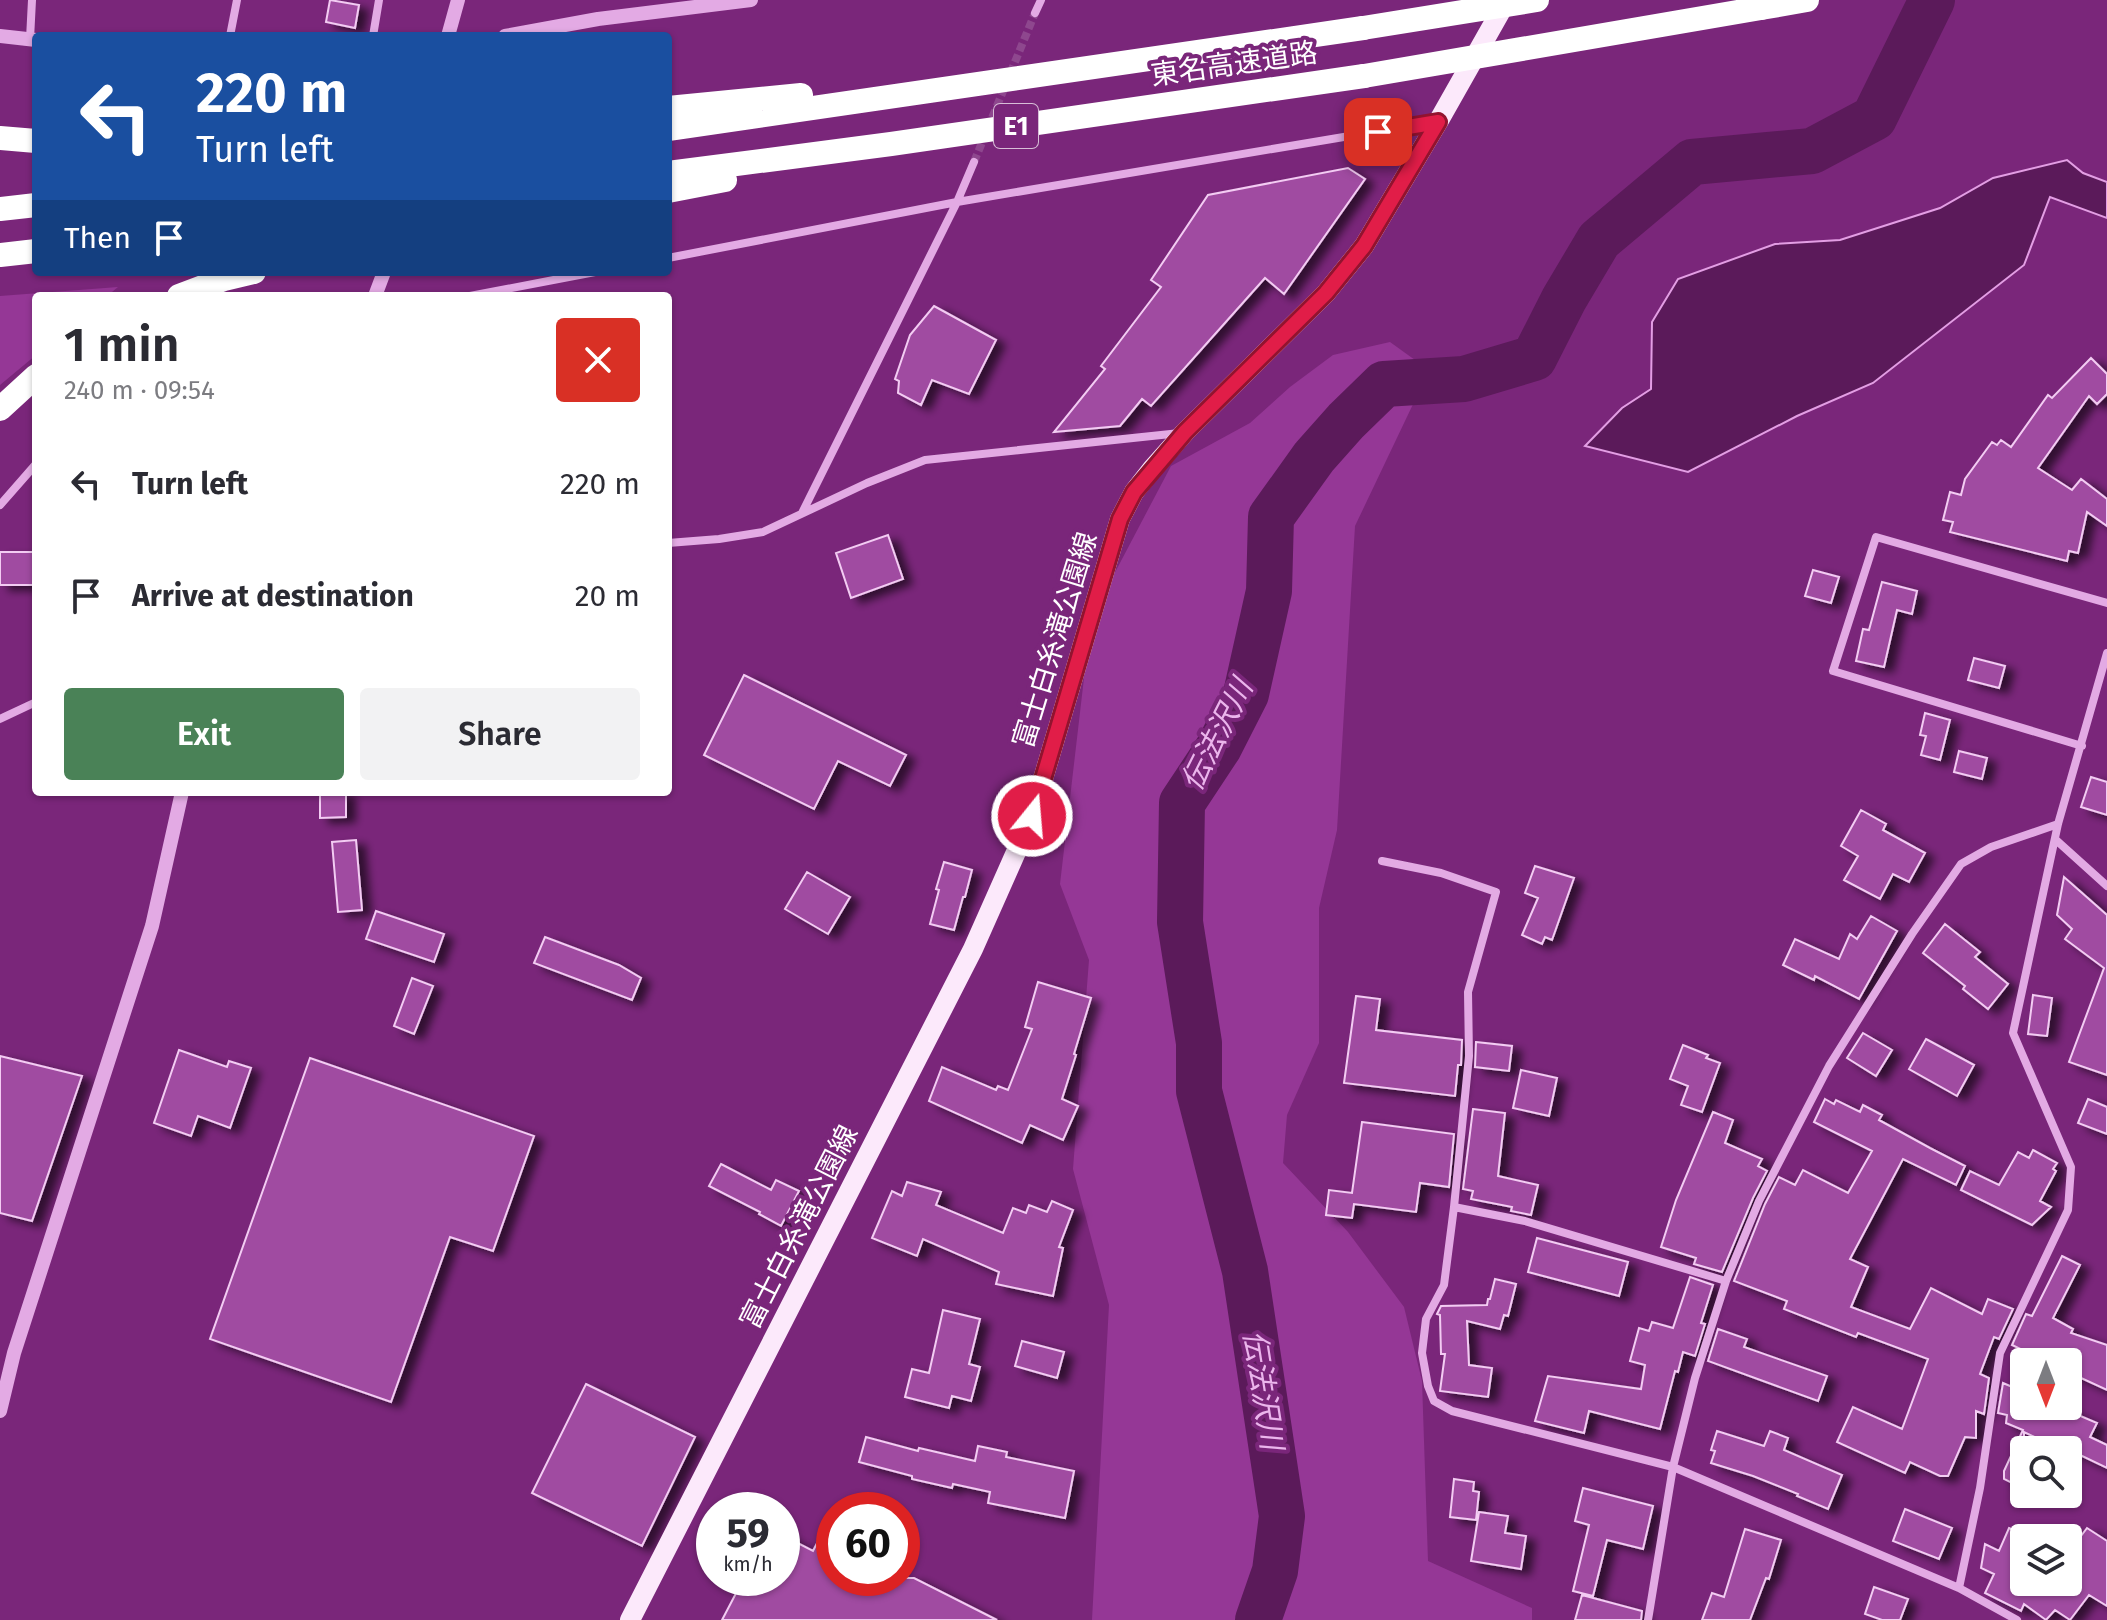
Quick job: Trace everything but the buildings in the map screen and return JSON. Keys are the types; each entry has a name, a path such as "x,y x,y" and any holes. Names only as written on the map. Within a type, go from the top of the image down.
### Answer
{"highway":[{"name":"東名高速道路","path":"672,128 1537,0"},
{"name":"東名高速道路","path":"672,172 1364,76 1807,0"},
{"path":"672,108 871,89 996,82"},
{"path":"0,138 32,141"},
{"path":"672,190 891,144"},
{"path":"0,209 32,205"},
{"path":"0,255 32,251"},
{"path":"190,292 237,276"},
{"path":"0,409 32,380"}],"main road":[{"name":"富士白糸滝公園線","path":"630,1620 973,949 1032,816 1120,519 1134,492 1185,432 1326,293 1364,246 1507,0"}],"street":[{"path":"32,0 33,32"},
{"path":"231,32 237,0"},
{"path":"374,32 379,0"},
{"path":"449,32 458,0"},
{"path":"527,32 598,19 751,0"},
{"path":"1035,13 1041,0"},
{"path":"0,36 32,39"},
{"path":"672,257 957,202 1438,122"},
{"path":"801,514 974,162"},
{"path":"491,292 574,276"},
{"path":"672,543 763,532 867,483 925,460 1185,432"},
{"path":"0,505 32,469"},
{"path":"2082,746 1833,671 1876,537 2107,603"},
{"path":"1959,1588 1980,1488 2000,1353 2068,1210 2071,1167 2013,1033 2058,824 2107,653"},
{"path":"0,719 32,704"},
{"path":"0,1411 14,1353 152,926 181,796"},
{"path":"1648,1620 1673,1467 1695,1378 1726,1281 1759,1201 1829,1066 1912,934 1961,864 1991,847 2058,824"},
{"path":"2056,840 2107,886"},
{"path":"1382,861 1441,873 1496,892 1468,992 1469,1056 1444,1285 1426,1319 1422,1353 1434,1401 1452,1411 1673,1467 1959,1588 2017,1620"},
{"path":"1454,1207 1525,1221 1726,1281"}],"shaded area":[{"path":"2067,160 2083,173 2107,182 2107,218 2050,197 2024,265 1873,383 1797,416 1688,472 1585,446 1622,408 1651,389 1652,322 1678,279 1775,244 1840,240 1940,208 1993,178"},
{"path":"118,287 112,292 52,292"},
{"path":"32,294 32,358 0,385 0,296"},
{"path":"1390,342 1415,360 1415,400 1355,526 1337,830 1319,908 1319,1043 1287,1115 1283,1163 1348,1232 1404,1307 1422,1381 1428,1561 1532,1608 1532,1620 1092,1620 1109,1305 1073,1169 1089,960 1060,884 1091,618 1171,466 1250,423 1290,387 1333,355"}],"waterway":[{"name":"伝法沢川","path":"1258,1620 1275,1571 1282,1516 1245,1271 1199,1091 1199,1043 1180,922 1182,803 1219,747 1246,694 1269,591 1271,517 1314,457 1384,384 1464,379 1534,358 1599,240 1692,162 1812,151 1874,118 1932,0"}],"tunnel":[{"path":"974,162 1035,13"}],"route":[{"path":"1032,816 1120,519 1134,492 1185,432 1326,293 1364,246 1438,122 1378,132"}]}
